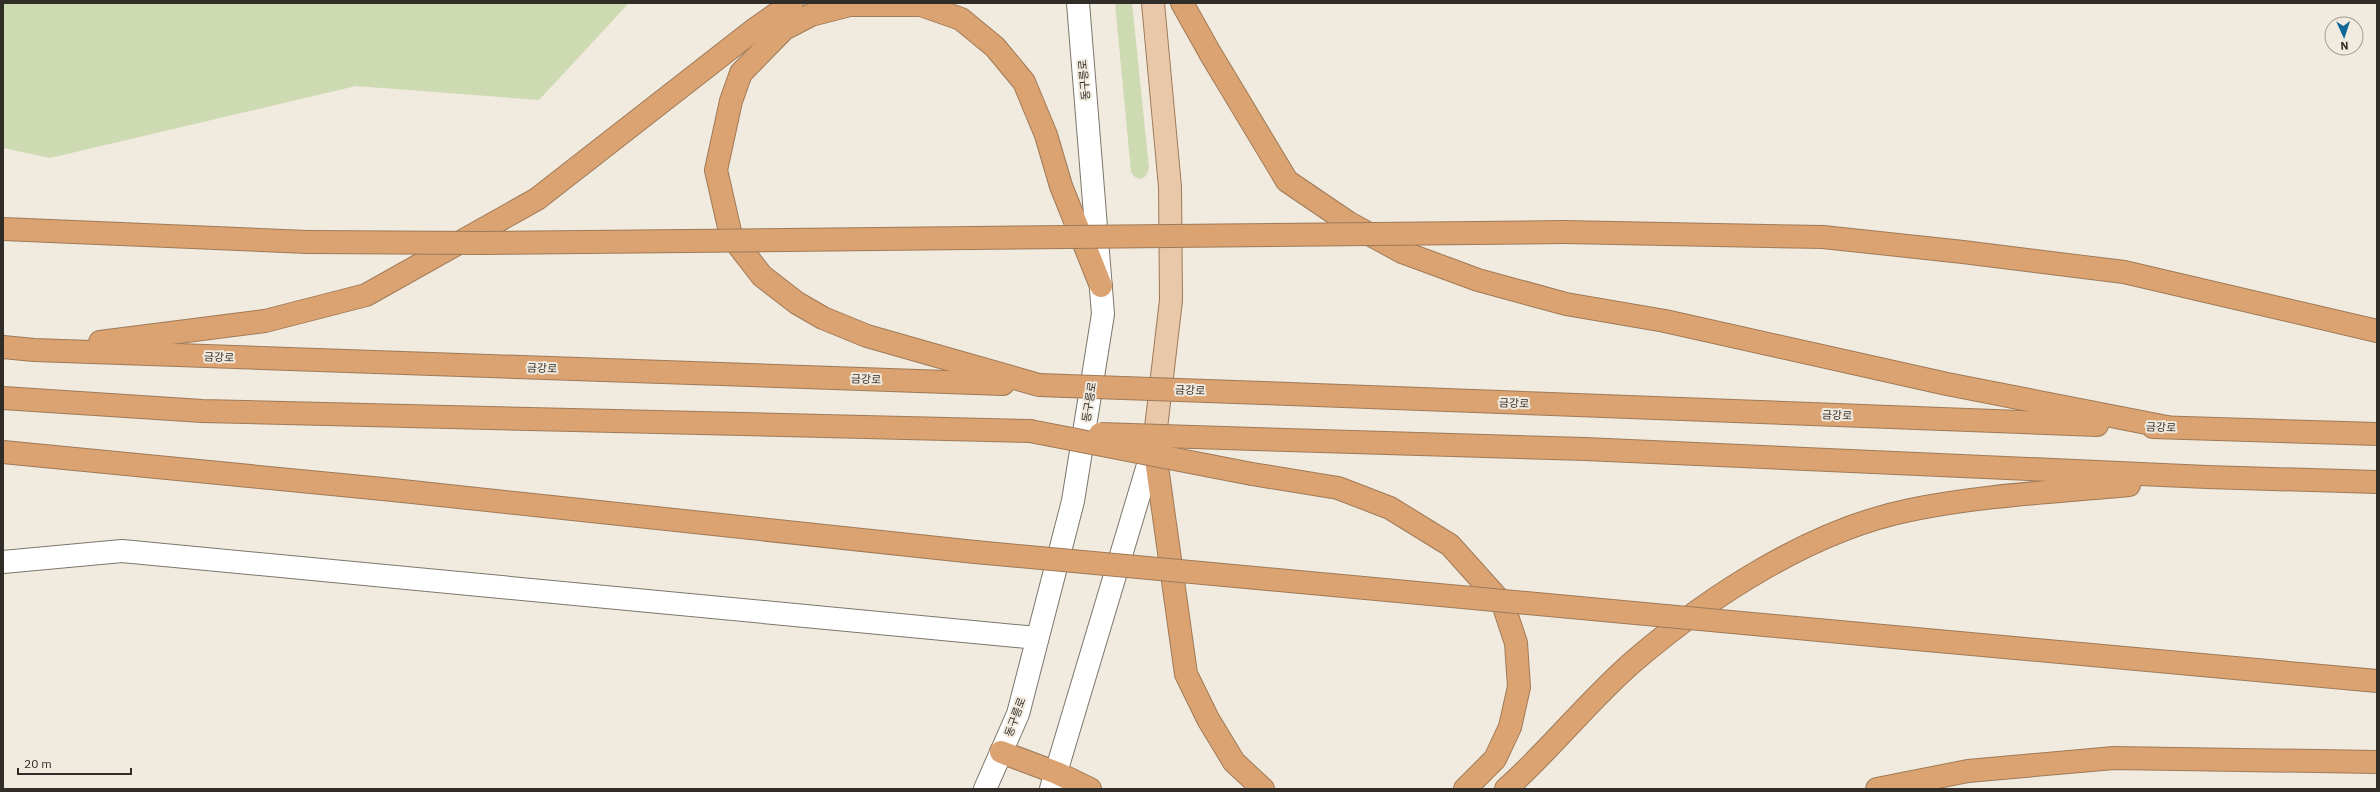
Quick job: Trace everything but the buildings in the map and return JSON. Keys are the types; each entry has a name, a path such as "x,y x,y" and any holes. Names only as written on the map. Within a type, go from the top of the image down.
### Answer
{"highway":[{"path":"34,350 265,321 366,294 537,199 755,29 792,3"},
{"path":"1182,3 1210,53 1287,181 1349,223 1402,252 1478,280 1566,304 1665,321 1947,384 2167,427"},
{"path":"1038,385 867,336 822,318 797,303 762,276 731,236 716,170 731,101 742,72 784,29 811,15 850,5 921,5 961,19 995,47 1024,82 1046,135 1061,186 1101,286"},
{"path":"3,229 307,242 483,243 1563,232 1823,237 1963,252 2124,272 2377,331"},
{"name":"금강로","path":"3,347 34,350 2377,434"},
{"path":"3,398 202,411 1030,431 1593,450 2207,477 2377,482"},
{"path":"1030,431 1252,474 1338,488 1390,508 1450,545 1503,604 1516,643 1519,687 1510,728 1495,759 1465,789"},
{"path":"1154,445 1186,674 1208,719 1234,762 1262,789"},
{"path":"3,452 393,490 975,552 2377,681"},
{"path":"1506,789 1632,662 1687,618 1753,576 1807,546 1863,523 1909,510 1963,501 2207,477"},
{"path":"1001,752 1054,781 1090,789"},
{"path":"1878,789 1968,771 2114,758 2377,762"}],"main road":[{"path":"1153,3 1170,187 1171,300 1154,445"}],"street":[{"name":"동구릉로","path":"985,789 1018,714 1073,501 1104,314 1078,3"},
{"path":"1054,781 1154,445"},
{"path":"3,562 122,551 1037,638"}],"green space":[{"path":"3,3 629,3 539,100 356,86 50,158 3,148"},
{"path":"1115,3 1132,3 1149,168 1146,176 1141,179 1135,177 1131,172"}]}
